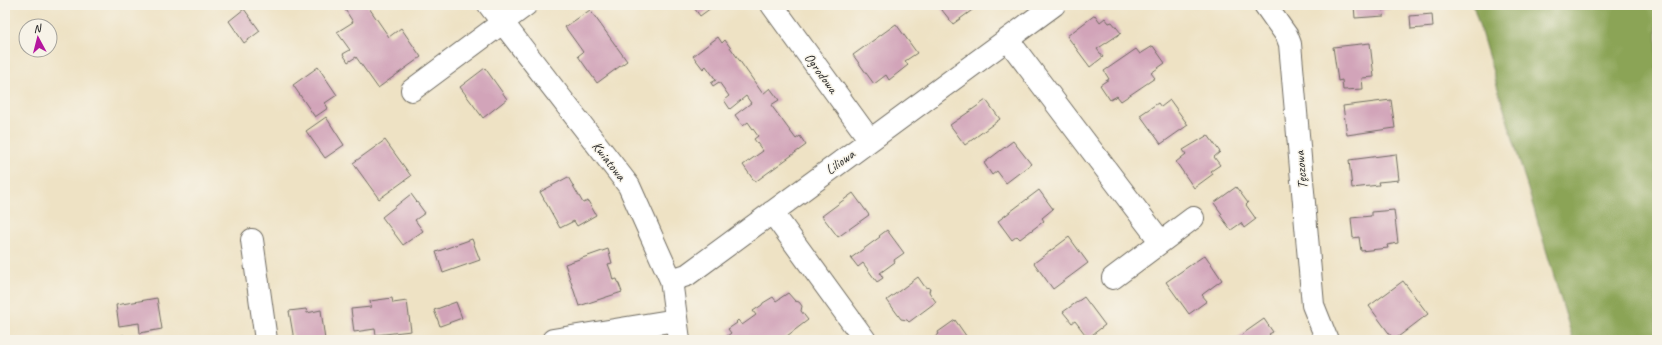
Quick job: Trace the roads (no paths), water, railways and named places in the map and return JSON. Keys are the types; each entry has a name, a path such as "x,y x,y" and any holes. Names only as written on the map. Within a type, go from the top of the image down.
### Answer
{"street":[{"name":"Kwiatowa","path":"489,5 629,186 671,280 677,330 553,340"},
{"path":"412,90 526,5"},
{"name":"Ogrodowa","path":"772,5 870,140"},
{"name":"Liliowa","path":"671,280 688,275 1054,5"},
{"name":"Tęczowa","path":"1266,5 1287,36 1290,44 1313,305 1327,340"},
{"path":"1008,40 1161,242"},
{"path":"772,212 865,340"},
{"path":"1113,278 1193,218"},
{"path":"252,240 266,340"}]}
